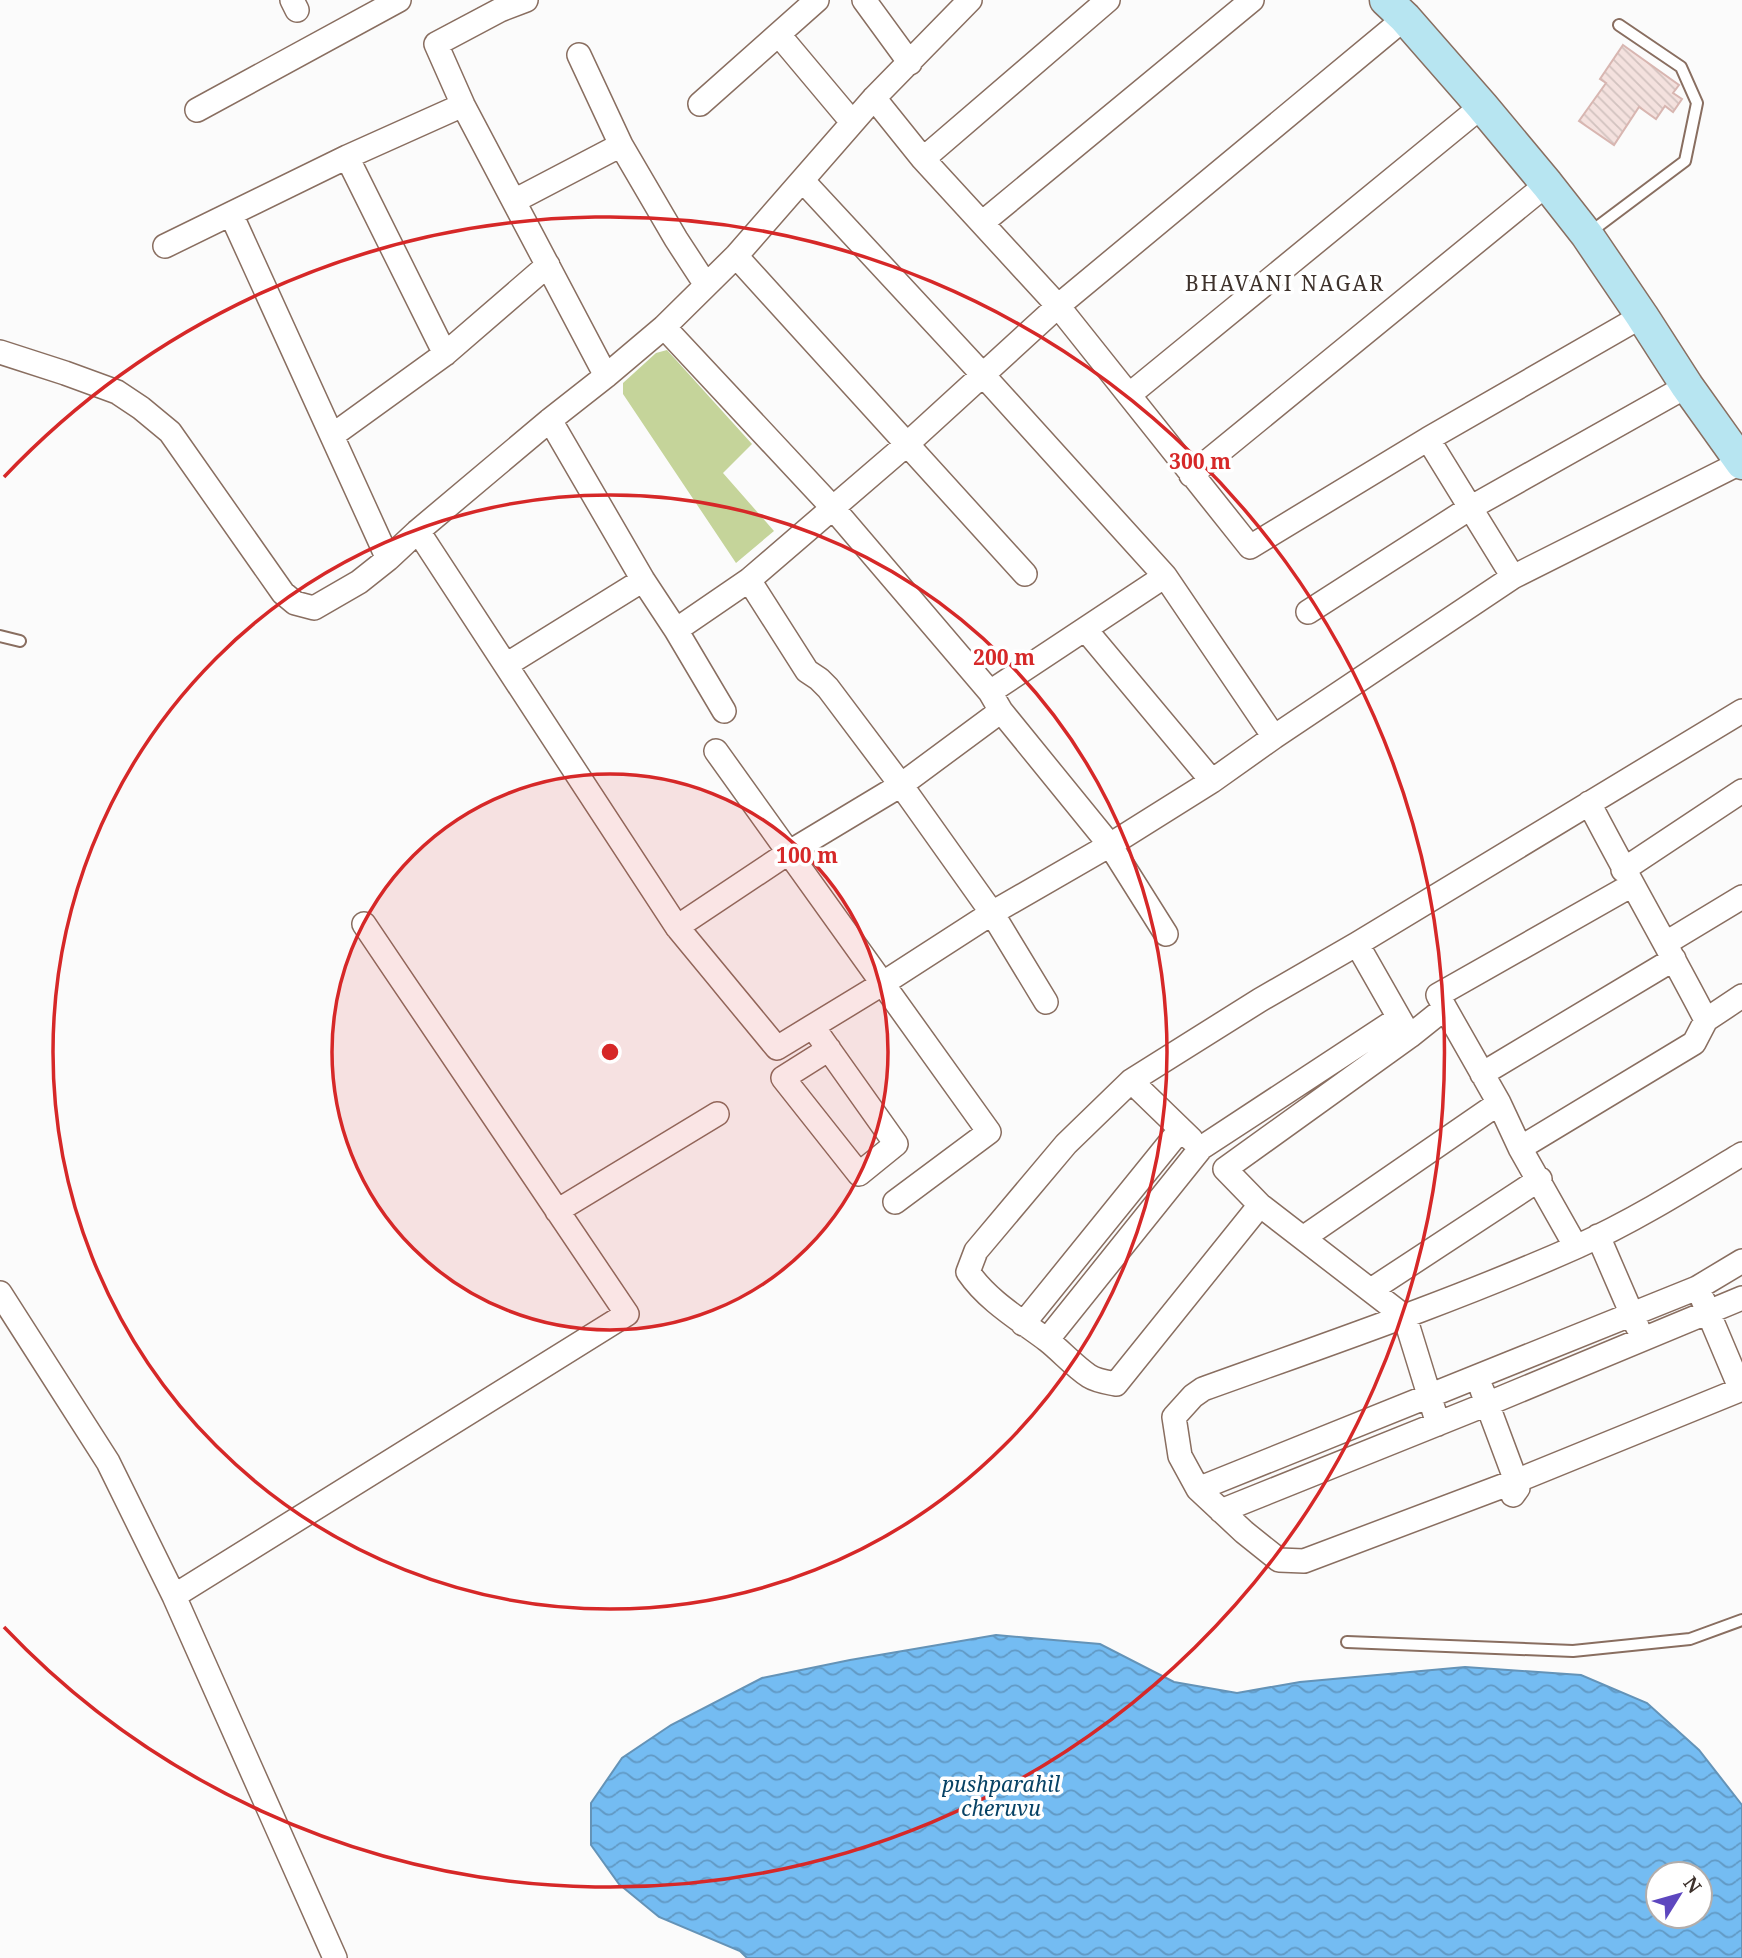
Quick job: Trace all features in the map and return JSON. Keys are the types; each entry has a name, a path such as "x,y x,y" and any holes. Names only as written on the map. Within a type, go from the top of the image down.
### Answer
{"street":[{"path":"197,110 359,9 399,0"},
{"path":"526,0 497,5 436,44 463,104 606,376"},
{"path":"700,104 817,0"},
{"path":"863,0 910,63"},
{"path":"0,352 117,393 141,408 170,432 283,593 295,603 314,608 359,582 388,559 550,419 664,327 736,256 852,122 970,0"},
{"path":"923,159 1108,0"},
{"path":"982,223 1252,0"},
{"path":"418,531 677,927 777,1048 992,913 1110,845 1212,781 1513,577 1742,463 1687,386 1587,235 1482,106 1396,9 833,508 749,580 676,630"},
{"path":"779,35 852,122"},
{"path":"579,55 621,145 706,285"},
{"path":"874,98 923,159 1058,306 1250,547 1428,439 1642,316"},
{"path":"165,246 463,104"},
{"path":"1129,395 1482,106"},
{"path":"514,201 621,145"},
{"path":"347,157 445,354"},
{"path":"803,181 983,374 1165,576 1274,737"},
{"path":"1191,475 1547,184"},
{"path":"230,214 388,559"},
{"path":"736,256 1026,574"},
{"path":"332,435 445,354 548,265"},
{"path":"664,327 833,508 996,702 1110,845 1166,934"},
{"path":"1308,612 1470,508 1687,386"},
{"path":"550,419 643,580 724,711"},
{"path":"1428,439 1513,577"},
{"path":"677,927 788,853 901,785 1085,629 1165,576"},
{"path":"506,665 643,580"},
{"path":"749,580 807,671 819,678 828,688 992,913 1046,1002"},
{"path":"1085,629 1212,781"},
{"path":"1260,1205 1116,1384 1102,1382 1090,1376 978,1286 968,1272 976,1251 1066,1144 1131,1081 1260,1000 1742,710"},
{"path":"716,751 989,1132 895,1202"},
{"path":"1576,1247 1438,995 1628,877 1742,791"},
{"path":"1589,803 1706,1020"},
{"path":"1482,1074 1670,951 1742,897"},
{"path":"174,1596 627,1314 364,924"},
{"path":"1357,944 1405,1027"},
{"path":"1253,991 1307,956 1316,957 1324,963"},
{"path":"1521,1148 1694,1043 1706,1020 1742,996"},
{"path":"1047,1340 1201,1148 1405,1027 1445,1007"},
{"path":"813,1027 829,1049 896,1144 859,1174 783,1078 829,1049"},
{"path":"1225,1169 1405,1027"},
{"path":"1131,1081 1260,1205 1405,1317 1438,1424"},
{"path":"1303,1238 1499,1103"},
{"path":"557,1211 717,1114"},
{"path":"1023,1324 1180,1129"},
{"path":"1697,1288 1710,1312 1741,1390 1516,1481 1304,1561 1279,1560 1244,1532 1199,1489 1180,1456 1174,1417 1203,1388 1405,1317 1576,1247 1633,1219 1742,1154"},
{"path":"1371,1290 1539,1179"},
{"path":"1598,1236 1643,1340"},
{"path":"1189,1294 1199,1298 1205,1293 1241,1249"},
{"path":"1199,1489 1697,1288 1742,1261"},
{"path":"0,1293 108,1462 174,1596 335,1958"},
{"path":"1221,1511 1742,1298"},
{"path":"1443,1522 1513,1495 1518,1488 1477,1377"}],"lane":[{"path":"1587,235 1685,161 1697,103 1681,67 1619,25"},
{"path":"0,636 20,641"},
{"path":"1348,1642 1573,1651 1690,1639 1742,1620"}],"green space":[{"path":"667,350 752,444 723,473 774,531 736,563 623,394 623,383 656,353"}],"water":[{"name":"pushparahil cheruvu","path":"996,1635 1100,1644 1174,1682 1237,1693 1300,1682 1465,1667 1581,1675 1647,1703 1699,1750 1742,1805 1742,1958 747,1958 740,1951 659,1917 619,1884 591,1845 591,1803 622,1758 671,1725 762,1678"}],"building":[{"path":"1623,45 1679,85 1673,93 1682,99 1673,112 1665,106 1656,119 1639,107 1614,145 1579,121 1606,83 1600,79"}],"district":[{"name":"BHAVANI NAGAR","path":"1285,284"}]}
